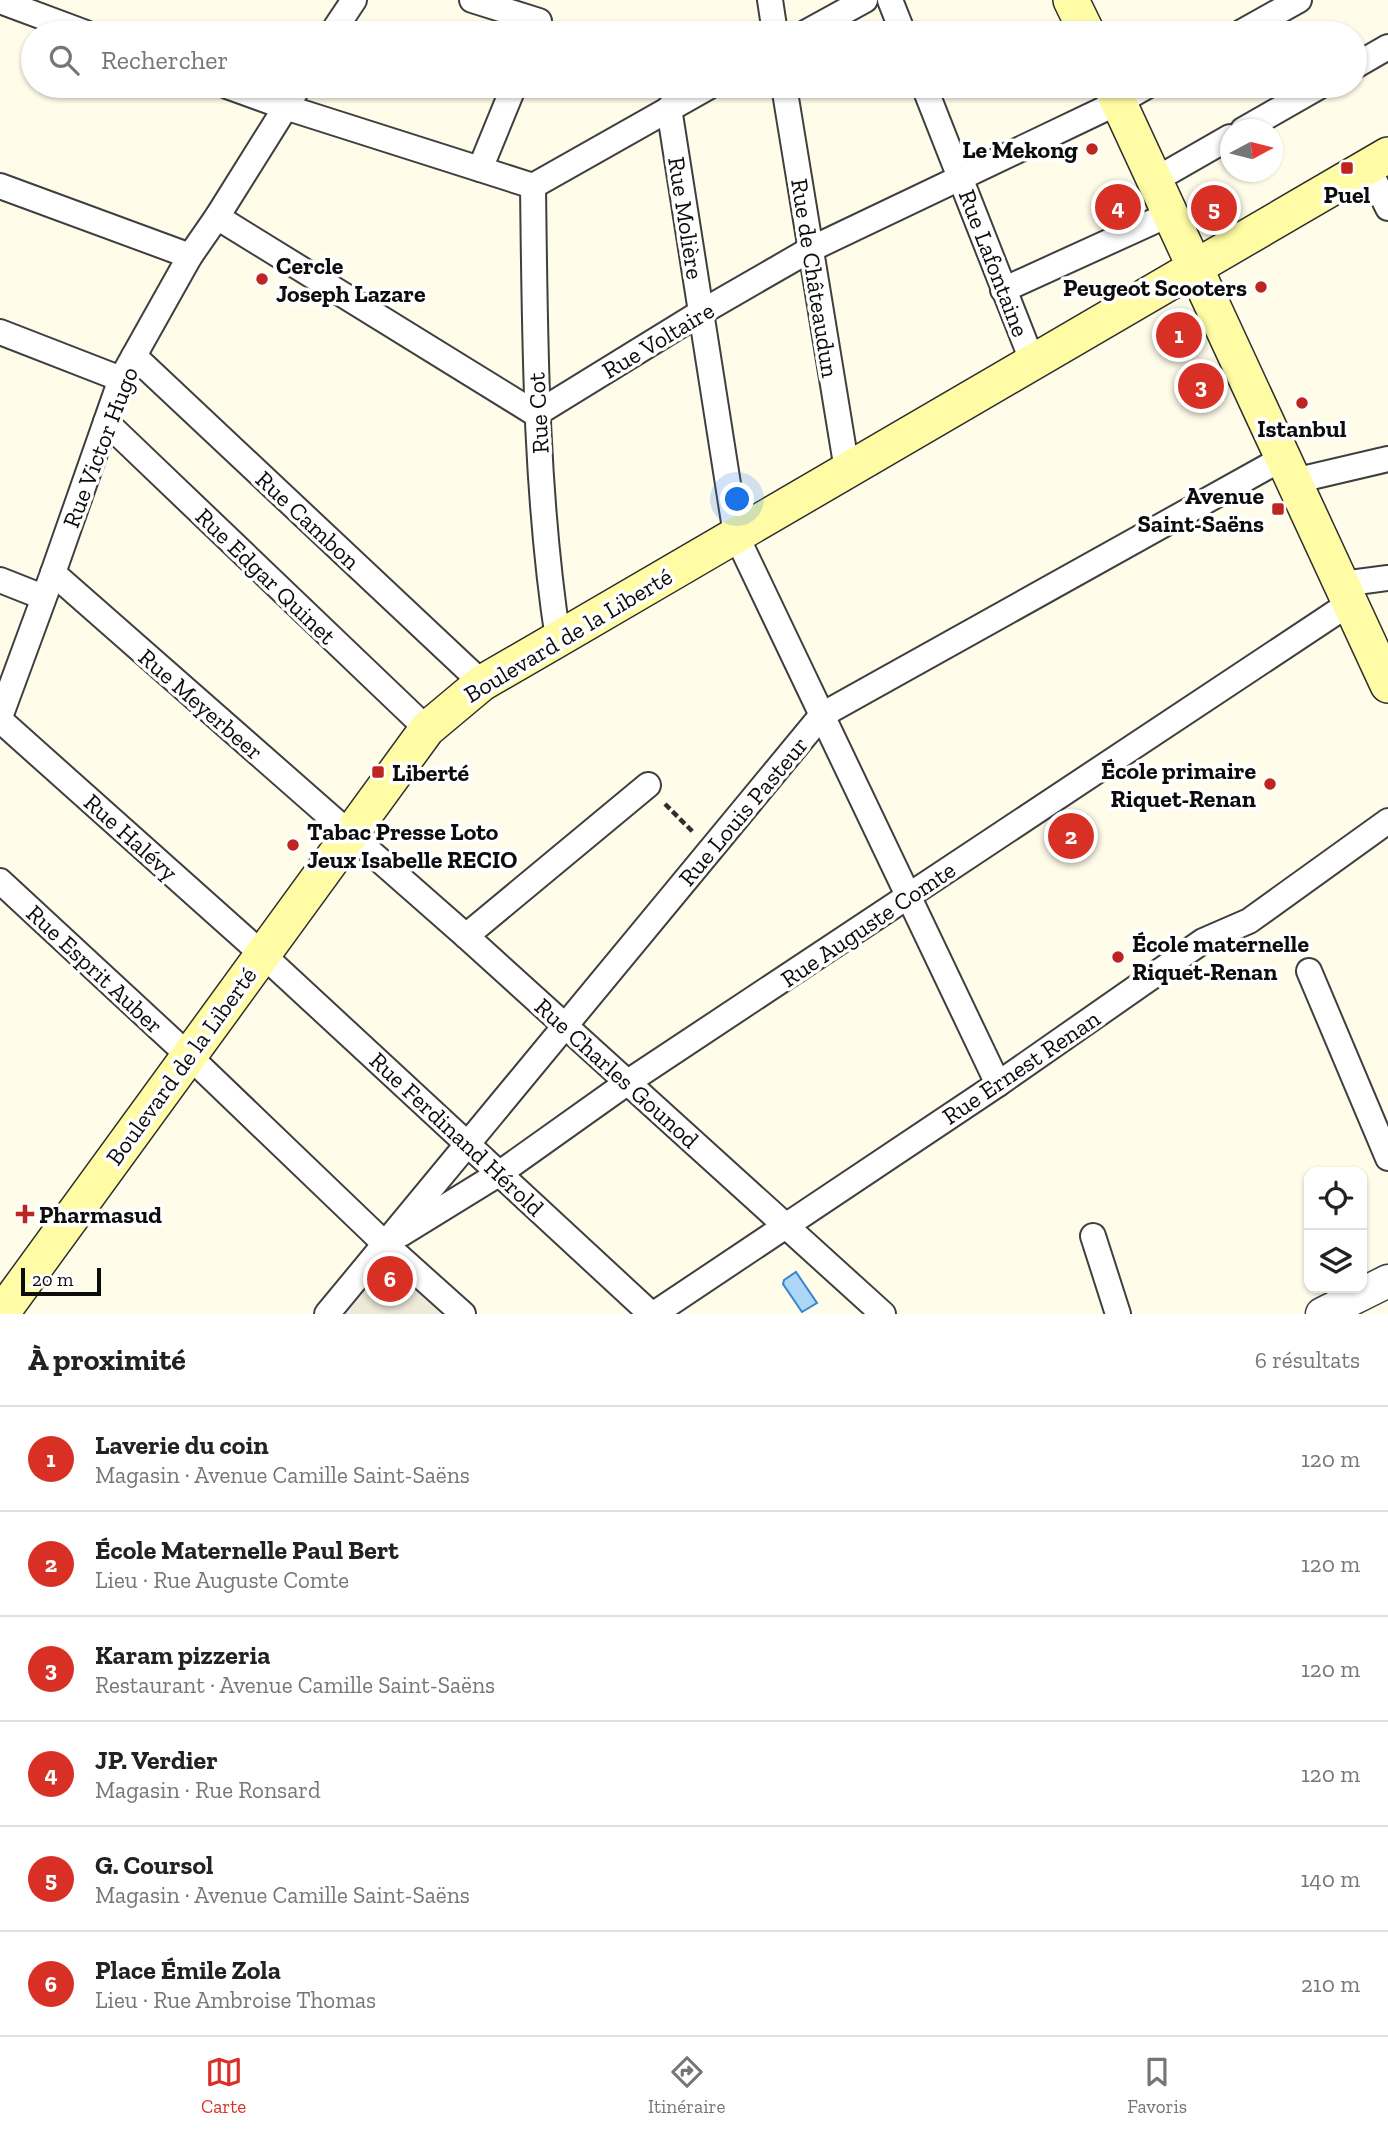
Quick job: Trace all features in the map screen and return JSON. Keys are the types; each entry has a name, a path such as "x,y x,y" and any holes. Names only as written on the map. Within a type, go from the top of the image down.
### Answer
{"main road":[{"path":"1071,0 1081,21"},
{"path":"1128,98 1154,180 1388,684"},
{"name":"Boulevard de la Liberté","path":"10,1311 262,954 427,729 482,683 1378,161"}],"street":[{"path":"340,21 354,0"},
{"path":"472,0 540,18"},
{"path":"770,0 773,21"},
{"path":"826,21 865,0"},
{"path":"890,0 898,21"},
{"path":"1261,21 1299,0"},
{"path":"0,1 54,21"},
{"path":"1367,59 1388,47"},
{"path":"260,98 533,186 688,98"},
{"name":"Rue Victor Hugo","path":"0,718 121,379 190,256 291,98"},
{"path":"481,169 509,98"},
{"name":"Rue de Châteaudun","path":"786,98 846,470"},
{"name":"Rue Lafontaine","path":"929,98 1033,363"},
{"name":"Rue Voltaire","path":"537,414 700,313 811,249 961,178 1113,98"},
{"path":"1262,119 1299,98"},
{"name":"Rue Molière","path":"669,108 736,535 998,1084"},
{"path":"1154,180 1220,143"},
{"path":"1378,161 1388,208"},
{"path":"0,186 190,256"},
{"name":"Rue Cot","path":"533,186 537,414 558,639"},
{"path":"1003,290 1170,214"},
{"path":"217,217 537,414"},
{"path":"0,332 121,379"},
{"name":"Rue Cambon","path":"134,356 482,683"},
{"name":"Rue Edgar Quinet","path":"106,422 427,729"},
{"name":"Rue Louis Pasteur","path":"327,1314 822,715 1289,470 1388,459"},
{"name":"Rue Meyerbeer","path":"53,573 350,834"},
{"path":"1346,594 1388,578"},
{"path":"0,580 43,597"},
{"name":"Rue Auguste Comte","path":"385,1244 500,1173 628,1082 908,897 1346,594"},
{"name":"Rue Halévy","path":"0,718 262,954"},
{"path":"466,936 648,785"},
{"name":"Rue Ernest Renan","path":"653,1314 998,1084 1203,942 1249,920 1388,821"},
{"name":"Rue Charles Gounod","path":"350,834 883,1314"},
{"name":"Rue Esprit Auber","path":"0,881 190,1056 385,1244 463,1314"},
{"name":"Rue Ferdinand Hérold","path":"262,954 653,1314"},
{"path":"1309,971 1388,1158"},
{"path":"1093,1236 1118,1314"},
{"path":"1322,1314 1388,1281"}],"path":[{"path":"648,785 710,850"}],"shaded area":[{"path":"385,1244 463,1314 327,1314"}],"water":[{"path":"796,1272 817,1303 802,1312 783,1284 784,1280"}],"place":[{"name":"Le Mekong","path":"1092,149"},
{"name":"Puel","path":"1347,168"},
{"name":"JP. Verdier","path":"1118,207"},
{"name":"G. Coursol","path":"1214,208"},
{"name":"Cercle Joseph Lazare","path":"262,279"},
{"name":"Peugeot Scooters","path":"1261,287"},
{"name":"Laverie du coin","path":"1179,335"},
{"name":"Karam pizzeria","path":"1201,386"},
{"name":"Istanbul","path":"1302,403"},
{"name":"Avenue Saint-Saëns","path":"1278,509"},
{"name":"Liberté","path":"378,772"},
{"name":"École primaire Riquet-Renan","path":"1270,784"},
{"name":"École Maternelle Paul Bert","path":"1071,836"},
{"name":"Tabac Presse Loto Jeux Isabelle RECIO","path":"293,845"},
{"name":"École maternelle Riquet-Renan","path":"1118,957"},
{"name":"Pharmasud","path":"25,1214"},
{"name":"Place Émile Zola","path":"390,1279"}]}
